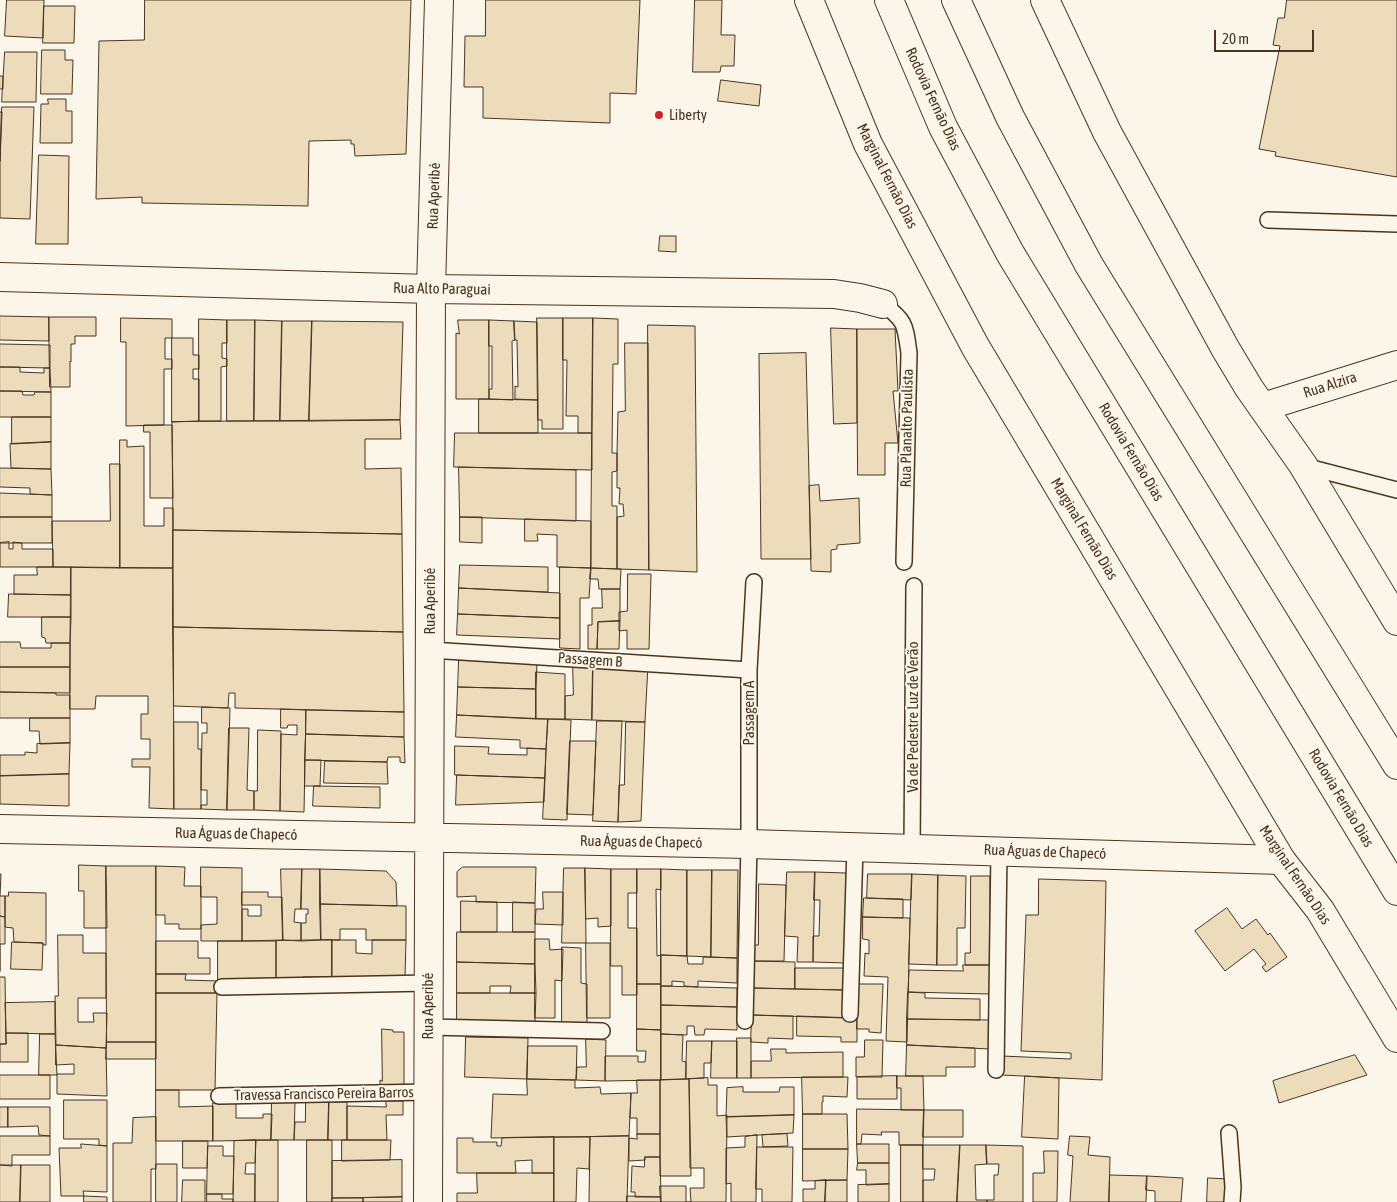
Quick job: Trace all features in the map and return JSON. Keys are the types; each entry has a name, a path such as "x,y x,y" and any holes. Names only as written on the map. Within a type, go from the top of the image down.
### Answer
{"main road":[{"name":"Rua Aperibé","path":"428,1202 431,289 439,0"},
{"name":"Marginal Fernão Dias","path":"809,0 868,144 975,346 1281,860 1320,910 1397,1038"},
{"name":"Rodovia Fernão Dias","path":"889,0 943,127 1010,253 1397,891"},
{"path":"956,0 1010,117 1089,265 1397,765"},
{"path":"1046,0 1107,132 1225,348 1249,388 1303,465 1396,616"},
{"name":"Rua Alto Paraguai","path":"0,276 431,289 834,294 883,304"},
{"name":"Rua Alzira","path":"1263,407 1397,364"},
{"name":"Rua Águas de Chapecó","path":"0,829 749,844 1281,860"}],"lane":[{"path":"1268,220 1397,224"},
{"name":"Rua Planalto Paulista","path":"883,304 901,320 905,328 908,353 904,562"},
{"path":"1303,465 1397,490"},
{"name":"Passagem A","path":"745,1021 749,844 749,670 754,582"},
{"name":"Va de Pedestre Luz de Verão","path":"912,848 914,586"},
{"name":"Passagem B","path":"430,650 749,670"},
{"path":"850,1014 855,847"},
{"path":"996,1070 999,851"},
{"path":"222,987 428,983"},
{"path":"428,1027 602,1031"},
{"name":"Travessa Francisco Pereira Barros","path":"219,1096 428,1092"},
{"path":"1229,1133 1233,1187 1232,1202"}],"building":[{"path":"7,0 44,0 43,38 5,36"},
{"path":"145,0 411,0 406,154 355,156 354,144 351,144 351,140 309,141 308,206 142,203 142,197 96,199 99,41 144,40"},
{"path":"486,0 640,0 636,94 610,93 610,123 483,118 483,87 464,87 465,36 485,36"},
{"path":"695,0 722,0 721,35 735,35 734,66 721,66 720,72 693,72"},
{"path":"1287,0 1397,0 1397,177 1275,156 1276,152 1259,149 1280,46 1273,45 1278,18 1284,18"},
{"path":"44,6 75,6 74,43 43,43"},
{"path":"42,50 65,50 65,60 73,60 72,94 41,94"},
{"path":"5,52 37,52 36,102 2,102"},
{"path":"0,76 3,76 3,89 0,89"},
{"path":"721,80 761,85 759,106 718,101"},
{"path":"48,99 66,99 66,111 72,111 72,143 40,143 41,104 48,104"},
{"path":"2,107 34,107 30,219 0,218"},
{"path":"0,112 2,112 0,161"},
{"path":"39,155 69,156 68,244 36,244"},
{"path":"660,236 676,236 676,252 659,251"},
{"path":"0,316 49,317 49,341 0,340"},
{"path":"49,317 96,317 96,336 75,336 75,344 71,344 70,387 50,387"},
{"path":"121,318 172,319 172,338 165,338 165,359 172,359 172,369 164,369 164,425 126,426 126,342 121,342"},
{"path":"537,318 563,318 563,429 542,429 542,420 538,420"},
{"path":"563,318 593,318 592,433 578,433 578,416 566,416 567,360 563,360"},
{"path":"593,318 618,319 618,364 613,364 612,453 617,453 617,471 612,472 612,506 617,506 617,569 591,568"},
{"path":"199,319 227,320 227,343 222,343 222,358 227,359 227,366 221,367 221,421 199,421"},
{"path":"227,320 255,320 254,421 227,421"},
{"path":"255,320 282,321 280,421 254,421"},
{"path":"458,320 489,320 489,399 456,399 456,333 459,334"},
{"path":"489,320 514,321 515,340 512,341 513,400 489,399 489,389 492,389 492,346 489,346"},
{"path":"282,321 312,321 309,421 280,421"},
{"path":"312,321 403,322 400,420 309,421"},
{"path":"514,321 537,322 538,400 515,399 515,386 518,387 517,340 515,340"},
{"path":"648,325 695,326 697,572 649,570"},
{"path":"831,328 857,329 857,423 834,424"},
{"path":"857,329 895,329 898,391 893,391 898,443 885,443 885,475 858,475"},
{"path":"172,338 193,338 193,355 199,355 199,369 193,369 193,379 199,379 199,421 172,422"},
{"path":"625,343 648,343 649,570 617,569 617,517 624,516 623,504 619,504 620,488 617,488 617,453 618,412 625,411"},
{"path":"0,344 50,345 50,368 0,367"},
{"path":"806,353 811,559 761,559 759,354"},
{"path":"0,367 20,367 20,372 44,373 44,368 50,368 51,392 0,391"},
{"path":"0,391 22,391 23,395 34,395 35,392 51,392 51,417 0,417"},
{"path":"479,399 538,400 538,433 479,433"},
{"path":"12,417 51,417 51,442 12,444"},
{"path":"400,420 401,439 365,439 365,469 401,468 402,534 173,530 172,422"},
{"path":"144,425 172,425 173,498 150,498 150,432 144,432"},
{"path":"455,433 592,433 592,470 454,467"},
{"path":"120,440 127,440 127,447 144,446 144,526 164,526 164,508 173,508 173,568 120,568"},
{"path":"51,442 51,469 11,468 10,444"},
{"path":"110,464 120,464 120,568 53,567 52,521 110,521"},
{"path":"459,467 576,470 576,521 460,517"},
{"path":"0,468 51,469 52,495 30,494 30,488 0,487"},
{"path":"819,485 820,501 859,498 860,543 837,545 837,549 831,550 831,572 811,571 809,486"},
{"path":"0,493 52,495 52,517 0,517"},
{"path":"0,517 52,517 52,543 0,543"},
{"path":"460,517 482,517 482,543 460,542"},
{"path":"525,519 591,521 591,568 557,567 557,535 537,534 538,541 525,541"},
{"path":"173,530 402,534 403,632 173,627"},
{"path":"9,542 9,549 13,549 13,542 22,543 22,549 53,549 53,567 0,567 0,543"},
{"path":"460,565 548,567 548,592 459,588"},
{"path":"37,567 71,567 71,595 14,594 14,575 37,575"},
{"path":"71,567 173,568 174,809 149,808 150,767 132,767 132,759 150,759 150,739 141,739 141,714 148,714 148,696 96,696 95,709 70,709"},
{"path":"560,567 591,568 589,598 580,598 580,649 560,648"},
{"path":"591,568 621,569 620,589 599,589 598,579 590,579"},
{"path":"628,574 651,574 649,649 627,649 627,630 619,631 619,612 627,611"},
{"path":"459,588 560,593 560,618 458,614"},
{"path":"602,589 620,589 620,621 598,622 597,649 588,649 588,625 592,625 592,608 602,608"},
{"path":"9,594 71,595 71,617 8,617"},
{"path":"458,614 560,618 560,639 457,635"},
{"path":"42,617 71,617 70,643 46,643 45,638 42,637"},
{"path":"620,621 619,649 597,649 598,622"},
{"path":"173,627 403,632 404,712 235,708 235,693 229,693 228,708 174,706"},
{"path":"0,642 20,642 21,648 51,648 51,643 70,643 70,667 0,667"},
{"path":"459,660 537,662 536,689 458,687"},
{"path":"573,663 593,664 592,720 565,719 565,696 573,695"},
{"path":"593,664 648,665 645,722 592,720"},
{"path":"0,667 70,667 70,693 0,692"},
{"path":"536,672 565,674 565,719 536,719"},
{"path":"458,687 536,689 536,719 457,715"},
{"path":"0,692 70,695 70,718 0,718"},
{"path":"202,707 230,708 227,810 201,809 201,805 207,805 207,790 201,790 202,733 207,733 207,723 202,723"},
{"path":"281,709 306,710 304,812 280,811 281,734 297,735 297,725 288,725 287,728 281,728"},
{"path":"306,710 404,712 404,737 306,734"},
{"path":"457,715 548,719 546,749 520,748 520,740 456,737"},
{"path":"30,718 70,718 70,743 40,744 39,731 30,731"},
{"path":"548,719 571,720 567,820 543,819"},
{"path":"597,721 622,721 618,822 593,821"},
{"path":"174,722 198,722 198,749 201,749 201,809 174,809"},
{"path":"626,722 645,722 641,821 618,822 619,785 624,785"},
{"path":"229,728 249,728 247,790 254,791 254,810 227,810"},
{"path":"258,730 281,731 280,811 254,810 254,791 257,791"},
{"path":"306,734 404,737 405,763 400,762 400,757 388,757 387,762 305,760"},
{"path":"570,741 596,741 593,815 567,814"},
{"path":"70,743 69,774 0,776 0,755 25,755 25,752 37,753 37,744"},
{"path":"455,746 489,747 488,754 527,755 527,748 546,749 545,778 455,775"},
{"path":"305,760 321,760 320,786 305,786"},
{"path":"325,761 387,762 388,784 324,783"},
{"path":"69,774 69,806 0,804 0,776"},
{"path":"457,775 545,778 544,802 456,805"},
{"path":"314,786 380,787 380,808 313,806"},
{"path":"79,865 106,866 107,928 84,928 84,891 79,891"},
{"path":"106,866 156,866 156,1042 107,1042"},
{"path":"156,866 185,867 184,886 201,886 201,929 179,929 179,924 165,924 165,915 156,915"},
{"path":"201,867 242,868 242,941 201,941 201,925 217,924 217,897 201,897"},
{"path":"463,867 536,867 535,903 476,902 476,896 457,897 457,872"},
{"path":"564,868 585,868 586,943 562,943"},
{"path":"585,868 611,869 611,926 598,927 598,918 586,919"},
{"path":"281,869 302,869 301,909 295,909 294,922 301,923 301,941 283,940"},
{"path":"302,869 320,869 321,940 301,941 301,923 306,923 306,914 308,914 308,909 301,909"},
{"path":"320,869 386,871 396,882 397,906 320,904"},
{"path":"611,869 637,869 637,893 628,893 628,928 637,928 637,995 622,995 622,966 611,966"},
{"path":"637,869 661,869 661,890 656,889 657,956 661,955 661,984 637,984"},
{"path":"661,869 687,870 687,956 661,955"},
{"path":"687,870 712,870 711,957 687,956"},
{"path":"712,870 738,870 737,958 711,957"},
{"path":"787,872 815,872 813,962 797,962 798,937 785,936"},
{"path":"815,872 846,873 846,963 813,962 813,936 819,936 820,900 814,900"},
{"path":"868,874 912,874 911,900 867,898"},
{"path":"912,874 938,875 937,965 909,964"},
{"path":"938,875 966,876 965,928 957,928 957,965 937,965"},
{"path":"971,876 990,876 990,965 965,965 965,953 970,953"},
{"path":"1039,879 1106,881 1102,1080 1002,1075 1002,1056 1071,1059 1071,1053 1021,1051 1026,915 1038,915"},
{"path":"759,884 786,885 784,961 753,961 754,945 758,945"},
{"path":"9,892 46,893 46,945 43,945 43,943 14,942 13,928 5,927 5,896 8,896"},
{"path":"242,892 268,892 268,897 282,897 283,940 242,941 242,909 248,909 248,916 261,916 261,905 242,905"},
{"path":"543,892 563,892 563,925 535,924 536,909 543,909"},
{"path":"0,896 5,896 5,917 0,916"},
{"path":"864,898 903,899 903,918 863,917"},
{"path":"461,901 497,902 497,932 461,932"},
{"path":"513,902 535,903 535,932 513,932"},
{"path":"320,904 406,906 406,940 366,940 366,929 340,929 340,940 321,940"},
{"path":"1227,908 1242,929 1256,919 1268,935 1270,933 1287,957 1266,972 1262,967 1266,964 1254,949 1225,971 1195,931"},
{"path":"0,916 5,917 5,944 0,944"},
{"path":"863,917 910,918 907,1042 886,1041 888,977 864,976 865,953 869,954 869,940 863,939"},
{"path":"457,932 535,932 535,964 457,962"},
{"path":"58,935 83,935 83,953 106,953 106,998 78,998 78,1022 94,1022 93,1013 107,1013 106,1048 56,1045 55,996 58,996"},
{"path":"535,939 549,939 550,950 563,949 562,981 555,980 555,1018 535,1018"},
{"path":"332,940 356,940 356,953 372,954 372,940 406,940 405,977 332,977"},
{"path":"332,940 332,977 303,977 302,981 276,981 276,941"},
{"path":"156,941 198,941 198,958 210,958 210,974 156,974"},
{"path":"218,941 276,941 276,981 218,981"},
{"path":"12,942 43,943 42,970 11,969"},
{"path":"586,943 610,943 610,1018 587,1018"},
{"path":"562,947 581,948 581,983 587,984 587,1024 562,1023"},
{"path":"661,955 687,956 688,964 703,964 703,957 737,958 737,983 698,981 698,987 684,986 684,982 672,981 672,986 661,986"},
{"path":"753,961 795,962 795,989 753,988"},
{"path":"457,962 535,964 536,993 510,993 511,986 490,986 490,993 457,993"},
{"path":"963,965 990,965 990,994 908,992 909,970 963,971"},
{"path":"795,968 846,968 845,990 795,989"},
{"path":"156,974 186,974 185,980 218,981 218,993 156,993"},
{"path":"0,977 5,977 6,1044 0,1044"},
{"path":"637,984 661,984 661,1030 637,1029"},
{"path":"858,984 883,984 881,1033 869,1032 869,1029 857,1029"},
{"path":"661,986 737,988 737,1007 661,1005"},
{"path":"753,988 845,990 845,1018 752,1015"},
{"path":"908,992 925,993 925,998 980,999 980,1020 907,1019"},
{"path":"156,993 217,993 215,1090 156,1090"},
{"path":"457,993 536,993 535,1022 457,1020"},
{"path":"55,1002 55,1034 6,1033 5,1003"},
{"path":"661,1005 737,1007 737,1030 705,1029 704,1035 695,1035 694,1026 687,1026 687,1035 661,1034"},
{"path":"752,1015 793,1016 793,1039 768,1038 768,1043 751,1042"},
{"path":"797,1016 857,1018 857,1042 841,1042 841,1037 797,1036"},
{"path":"907,1019 989,1020 990,1049 907,1045"},
{"path":"382,1029 404,1032 404,1087 380,1088 380,1080 382,1081"},
{"path":"637,1029 661,1030 661,1080 605,1081 605,1056 638,1056 638,1062 645,1062 646,1051 637,1051"},
{"path":"6,1033 28,1033 28,1062 0,1062 0,1044 6,1044"},
{"path":"40,1034 55,1034 57,1075 39,1075"},
{"path":"661,1034 683,1035 682,1061 686,1062 686,1079 661,1080"},
{"path":"466,1037 528,1038 527,1079 465,1077"},
{"path":"737,1038 751,1038 751,1078 737,1078"},
{"path":"586,1039 606,1040 605,1081 576,1080 577,1067 586,1067"},
{"path":"865,1040 883,1040 882,1077 856,1077 856,1057 864,1057"},
{"path":"687,1041 712,1041 711,1063 704,1063 704,1078 686,1079"},
{"path":"712,1041 737,1041 737,1078 711,1078"},
{"path":"107,1042 156,1042 156,1059 106,1059"},
{"path":"56,1045 106,1048 107,1096 57,1094 57,1074 74,1074 74,1064 56,1065"},
{"path":"907,1045 975,1048 975,1067 946,1067 946,1076 906,1076"},
{"path":"528,1046 577,1046 576,1080 527,1079"},
{"path":"771,1049 786,1049 786,1053 843,1052 843,1077 751,1078 751,1061 771,1061"},
{"path":"1355,1055 1367,1075 1279,1103 1273,1081"},
{"path":"0,1075 50,1075 50,1099 0,1099"},
{"path":"897,1076 923,1076 924,1110 901,1110 901,1088 897,1088"},
{"path":"897,1076 897,1099 857,1099 857,1077"},
{"path":"1025,1076 1059,1078 1058,1139 1022,1137"},
{"path":"802,1077 848,1077 847,1097 823,1096 822,1114 803,1114"},
{"path":"708,1078 708,1085 717,1085 717,1116 727,1115 726,1202 691,1202 690,1188 704,1188 704,1168 690,1168 689,1079"},
{"path":"527,1079 575,1080 575,1088 600,1087 601,1094 631,1093 629,1136 491,1138 493,1094 527,1095"},
{"path":"689,1079 691,1176 660,1176 660,1080"},
{"path":"637,1080 660,1080 660,1134 637,1134 637,1118 630,1118 631,1093 637,1093"},
{"path":"743,1087 743,1092 779,1092 780,1087 794,1087 794,1115 726,1117 727,1088"},
{"path":"156,1090 179,1090 179,1107 213,1106 213,1141 156,1141"},
{"path":"64,1100 107,1100 107,1146 99,1145 99,1139 64,1139"},
{"path":"386,1101 403,1101 403,1115 386,1115 387,1140 347,1140 347,1106 386,1107"},
{"path":"272,1102 295,1102 294,1140 271,1140"},
{"path":"306,1102 329,1102 328,1140 294,1140 295,1122 305,1122"},
{"path":"329,1102 347,1102 347,1140 328,1140"},
{"path":"213,1103 236,1103 236,1118 263,1118 263,1114 272,1114 271,1140 213,1141"},
{"path":"0,1107 8,1107 8,1127 0,1127"},
{"path":"8,1107 50,1107 50,1136 39,1135 38,1126 8,1127"},
{"path":"857,1109 924,1110 923,1145 899,1145 899,1132 881,1132 882,1135 862,1134 861,1144 857,1144"},
{"path":"924,1110 963,1110 963,1137 923,1137"},
{"path":"803,1114 847,1114 848,1149 803,1149"},
{"path":"794,1115 793,1133 727,1137 726,1117"},
{"path":"156,1117 156,1169 151,1169 151,1202 113,1202 113,1143 132,1143 133,1118"},
{"path":"637,1134 660,1134 660,1157 645,1157 645,1160 629,1161 629,1138 637,1139"},
{"path":"787,1134 788,1146 763,1147 762,1135"},
{"path":"757,1135 756,1202 731,1202 731,1183 726,1184 726,1148 745,1147 745,1137"},
{"path":"0,1136 50,1136 50,1155 12,1155 12,1166 0,1165"},
{"path":"629,1136 627,1202 589,1202 590,1137"},
{"path":"1070,1136 1090,1137 1088,1155 1110,1157 1109,1202 1070,1202 1073,1156 1068,1155"},
{"path":"554,1137 590,1137 589,1169 577,1168 576,1202 554,1202"},
{"path":"554,1137 554,1173 532,1173 532,1160 515,1161 516,1173 457,1173 457,1138 473,1138 473,1142 497,1142 497,1146 501,1146 502,1138"},
{"path":"256,1140 255,1163 246,1163 245,1174 255,1174 255,1202 233,1202 234,1141"},
{"path":"256,1140 278,1140 278,1202 255,1202"},
{"path":"307,1140 332,1140 332,1202 307,1202"},
{"path":"342,1140 391,1140 390,1160 342,1161"},
{"path":"183,1141 208,1141 207,1168 183,1168"},
{"path":"81,1144 107,1146 107,1192 83,1191 84,1196 61,1196 59,1148 81,1148"},
{"path":"857,1144 889,1144 889,1163 858,1163"},
{"path":"901,1145 923,1145 923,1202 901,1202"},
{"path":"923,1145 960,1145 957,1202 923,1202 923,1180 934,1180 935,1169 923,1169"},
{"path":"960,1145 986,1145 987,1164 975,1165 976,1200 987,1200 987,1202 957,1202"},
{"path":"986,1145 1023,1146 1023,1202 987,1202 987,1200 994,1200 994,1175 998,1175 999,1164 987,1164"},
{"path":"208,1146 223,1146 223,1156 234,1156 233,1194 207,1194"},
{"path":"757,1147 793,1147 792,1202 762,1202 762,1189 756,1189"},
{"path":"803,1149 848,1149 847,1180 803,1181"},
{"path":"1044,1151 1058,1151 1057,1202 1033,1202 1033,1173 1044,1173"},
{"path":"645,1157 660,1157 661,1197 635,1197 635,1192 631,1192 632,1166 644,1167"},
{"path":"402,1160 402,1197 332,1198 332,1161"},
{"path":"858,1163 889,1163 889,1184 866,1185 866,1170 857,1170"},
{"path":"156,1164 177,1164 177,1202 156,1202"},
{"path":"0,1165 21,1165 20,1202 0,1202"},
{"path":"21,1165 50,1165 50,1202 20,1202"},
{"path":"477,1173 554,1173 554,1202 457,1202 457,1193 477,1193"},
{"path":"1110,1175 1147,1176 1146,1202 1109,1202"},
{"path":"1147,1176 1183,1178 1181,1202 1155,1202 1155,1191 1146,1190"},
{"path":"1208,1178 1230,1179 1229,1202 1207,1202"},
{"path":"183,1180 205,1180 205,1202 182,1202"},
{"path":"826,1180 825,1202 803,1202 803,1189 815,1189 815,1181"},
{"path":"826,1180 847,1180 847,1202 825,1202"},
{"path":"889,1184 889,1202 858,1202 858,1185"},
{"path":"660,1186 686,1186 686,1202 661,1202"},
{"path":"207,1194 222,1194 222,1199 233,1199 233,1202 207,1202"},
{"path":"84,1196 107,1197 107,1202 84,1202"},
{"path":"627,1196 661,1197 661,1202 627,1202"},
{"path":"402,1197 402,1202 363,1202 363,1198"},
{"path":"332,1198 363,1198 363,1202 332,1202"}],"place":[{"name":"Liberty","path":"659,115"}]}
